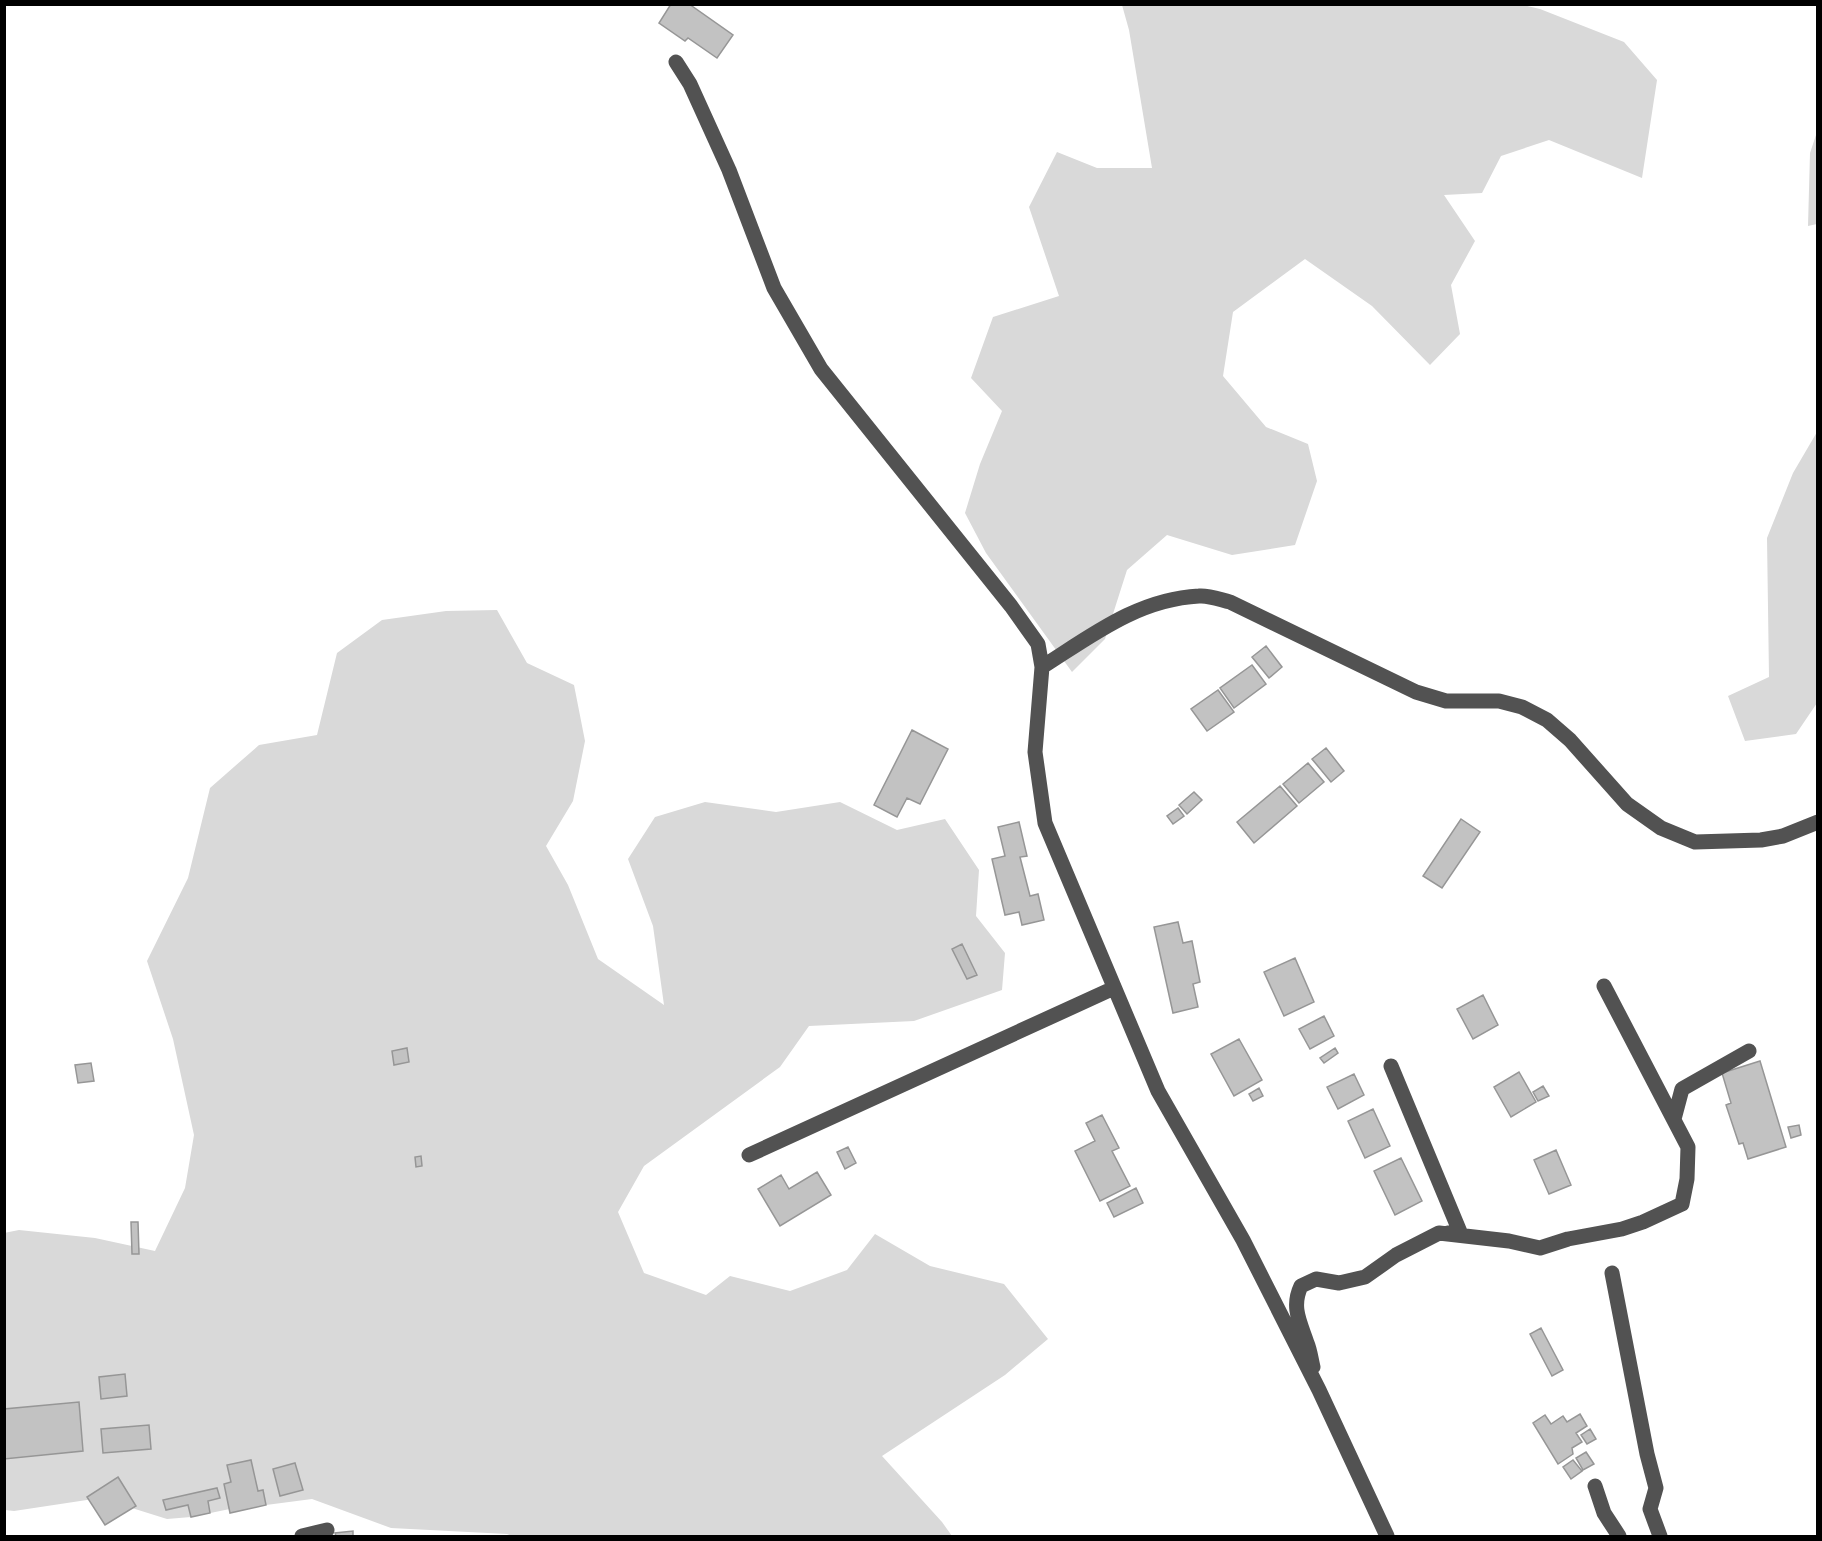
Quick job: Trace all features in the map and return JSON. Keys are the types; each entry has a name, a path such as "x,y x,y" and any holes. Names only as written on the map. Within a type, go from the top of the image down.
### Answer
{"street":[{"path":"676,62 690,84 729,170 774,288 821,369 1011,606 1038,644 1042,667 1035,752 1045,823 1158,1091 1243,1240 1319,1390 1387,1536"},
{"path":"1042,667 1121,617 1158,602 1201,596 1230,602 1416,692 1446,701 1499,701 1522,707 1547,720 1570,740 1628,804 1661,828 1678,836 1695,842 1761,840 1783,837 1818,822"},
{"path":"1439,1233 1509,1241 1539,1248 1569,1239 1622,1229 1682,1204 1687,1179 1688,1147 1604,986"},
{"path":"749,1155 1114,988"},
{"path":"1674,1119 1682,1089 1749,1051"},
{"path":"1319,1390 1309,1346 1295,1312 1296,1296 1301,1286 1316,1279 1339,1283 1365,1277 1396,1255 1439,1233 1460,1232 1391,1066"},
{"path":"1612,1273 1647,1454 1656,1488 1650,1509 1660,1536"},
{"path":"1595,1486 1604,1513 1619,1536"},
{"path":"302,1536 327,1530"}],"shaded area":[{"path":"1122,5 1523,5 1540,9 1624,42 1657,80 1642,178 1549,140 1501,156 1482,193 1444,195 1475,241 1451,285 1460,334 1430,365 1372,306 1305,259 1233,312 1223,376 1266,427 1308,444 1317,481 1295,545 1232,555 1167,535 1127,570 1105,639 1072,672 986,553 965,513 980,464 1002,411 971,378 993,317 1059,296 1029,207 1057,152 1097,168 1152,168 1129,30"},
{"path":"1817,132 1817,224 1808,226 1810,153"},
{"path":"1817,432 1817,703 1796,734 1745,741 1728,696 1769,677 1767,538 1793,473"},
{"path":"497,610 527,663 574,685 585,741 573,801 546,846 568,885 598,959 664,1005 653,926 628,859 655,817 705,802 776,812 840,802 897,830 945,819 979,870 976,916 1005,953 1002,990 914,1021 809,1026 780,1067 644,1166 618,1212 644,1273 706,1295 730,1276 790,1291 847,1270 875,1234 930,1266 1004,1284 1048,1339 1005,1375 882,1456 952,1536 512,1536 391,1528 312,1499 266,1505 254,1504 191,1517 167,1519 100,1498 14,1511 5,1510 4,1233 19,1230 95,1238 155,1251 185,1188 194,1135 173,1039 147,961 188,878 210,788 259,745 317,735 337,653 382,620 446,611"}],"building":[{"path":"671,4 689,4 733,35 717,58 688,38 685,41 659,23"},
{"path":"1266,646 1282,667 1269,678 1252,657"},
{"path":"1252,665 1266,684 1234,708 1220,688"},
{"path":"1218,690 1234,712 1207,731 1191,709"},
{"path":"912,730 948,749 920,804 907,798 897,817 874,805"},
{"path":"1326,748 1344,771 1331,782 1312,759"},
{"path":"1308,763 1324,782 1299,803 1283,784"},
{"path":"1280,786 1297,806 1254,843 1237,822"},
{"path":"1194,792 1202,800 1187,814 1179,805"},
{"path":"1178,808 1184,816 1173,824 1167,816"},
{"path":"1461,819 1480,832 1442,888 1423,876"},
{"path":"1019,822 1027,856 1020,857 1030,896 1038,894 1044,920 1022,925 1019,912 1005,915 992,859 1005,856 998,827"},
{"path":"1178,922 1183,943 1192,941 1200,982 1193,984 1198,1007 1173,1013 1154,927"},
{"path":"962,944 977,975 967,979 952,949"},
{"path":"1295,958 1314,1002 1284,1016 1264,972"},
{"path":"1483,995 1498,1025 1473,1039 1457,1009"},
{"path":"1324,1016 1334,1036 1310,1049 1299,1029"},
{"path":"1239,1039 1262,1080 1234,1096 1211,1054"},
{"path":"407,1048 409,1062 394,1065 392,1051"},
{"path":"1335,1048 1338,1053 1324,1063 1320,1058"},
{"path":"1760,1061 1786,1147 1748,1159 1743,1143 1739,1144 1726,1105 1731,1103 1722,1073"},
{"path":"91,1063 94,1081 78,1083 75,1065"},
{"path":"1519,1072 1536,1102 1511,1117 1494,1087"},
{"path":"1354,1074 1364,1095 1338,1109 1327,1087"},
{"path":"1543,1086 1549,1096 1538,1101 1533,1092"},
{"path":"1259,1088 1263,1096 1253,1101 1249,1094"},
{"path":"1373,1109 1390,1146 1365,1158 1348,1121"},
{"path":"1102,1115 1119,1148 1112,1151 1130,1186 1100,1201 1075,1151 1095,1141 1086,1123"},
{"path":"1799,1125 1801,1135 1791,1138 1788,1127"},
{"path":"848,1147 856,1163 845,1169 837,1152"},
{"path":"1556,1150 1571,1185 1549,1194 1534,1160"},
{"path":"421,1156 422,1166 416,1167 415,1157"},
{"path":"1401,1158 1422,1201 1395,1215 1374,1171"},
{"path":"817,1172 831,1195 780,1226 758,1189 781,1175 789,1189"},
{"path":"1136,1188 1143,1203 1114,1217 1107,1203"},
{"path":"131,1222 138,1222 139,1254 132,1254"},
{"path":"1541,1328 1563,1370 1552,1376 1530,1334"},
{"path":"125,1374 127,1396 101,1399 99,1377"},
{"path":"79,1402 83,1451 4,1459 4,1409"},
{"path":"1580,1414 1587,1426 1576,1433 1582,1442 1572,1448 1573,1454 1558,1464 1533,1423 1545,1415 1551,1424 1563,1416 1567,1422"},
{"path":"149,1425 151,1449 103,1453 101,1429"},
{"path":"1590,1429 1596,1439 1587,1444 1581,1435"},
{"path":"1586,1452 1594,1464 1583,1470 1576,1458"},
{"path":"251,1460 258,1491 263,1490 266,1505 230,1513 224,1484 231,1482 227,1465"},
{"path":"1573,1460 1582,1471 1571,1479 1563,1467"},
{"path":"295,1463 303,1490 280,1496 273,1469"},
{"path":"118,1477 136,1506 105,1525 87,1497"},
{"path":"217,1488 220,1498 208,1501 210,1513 191,1517 188,1505 166,1510 163,1500"},
{"path":"353,1531 353,1536 336,1536 335,1533"}]}
